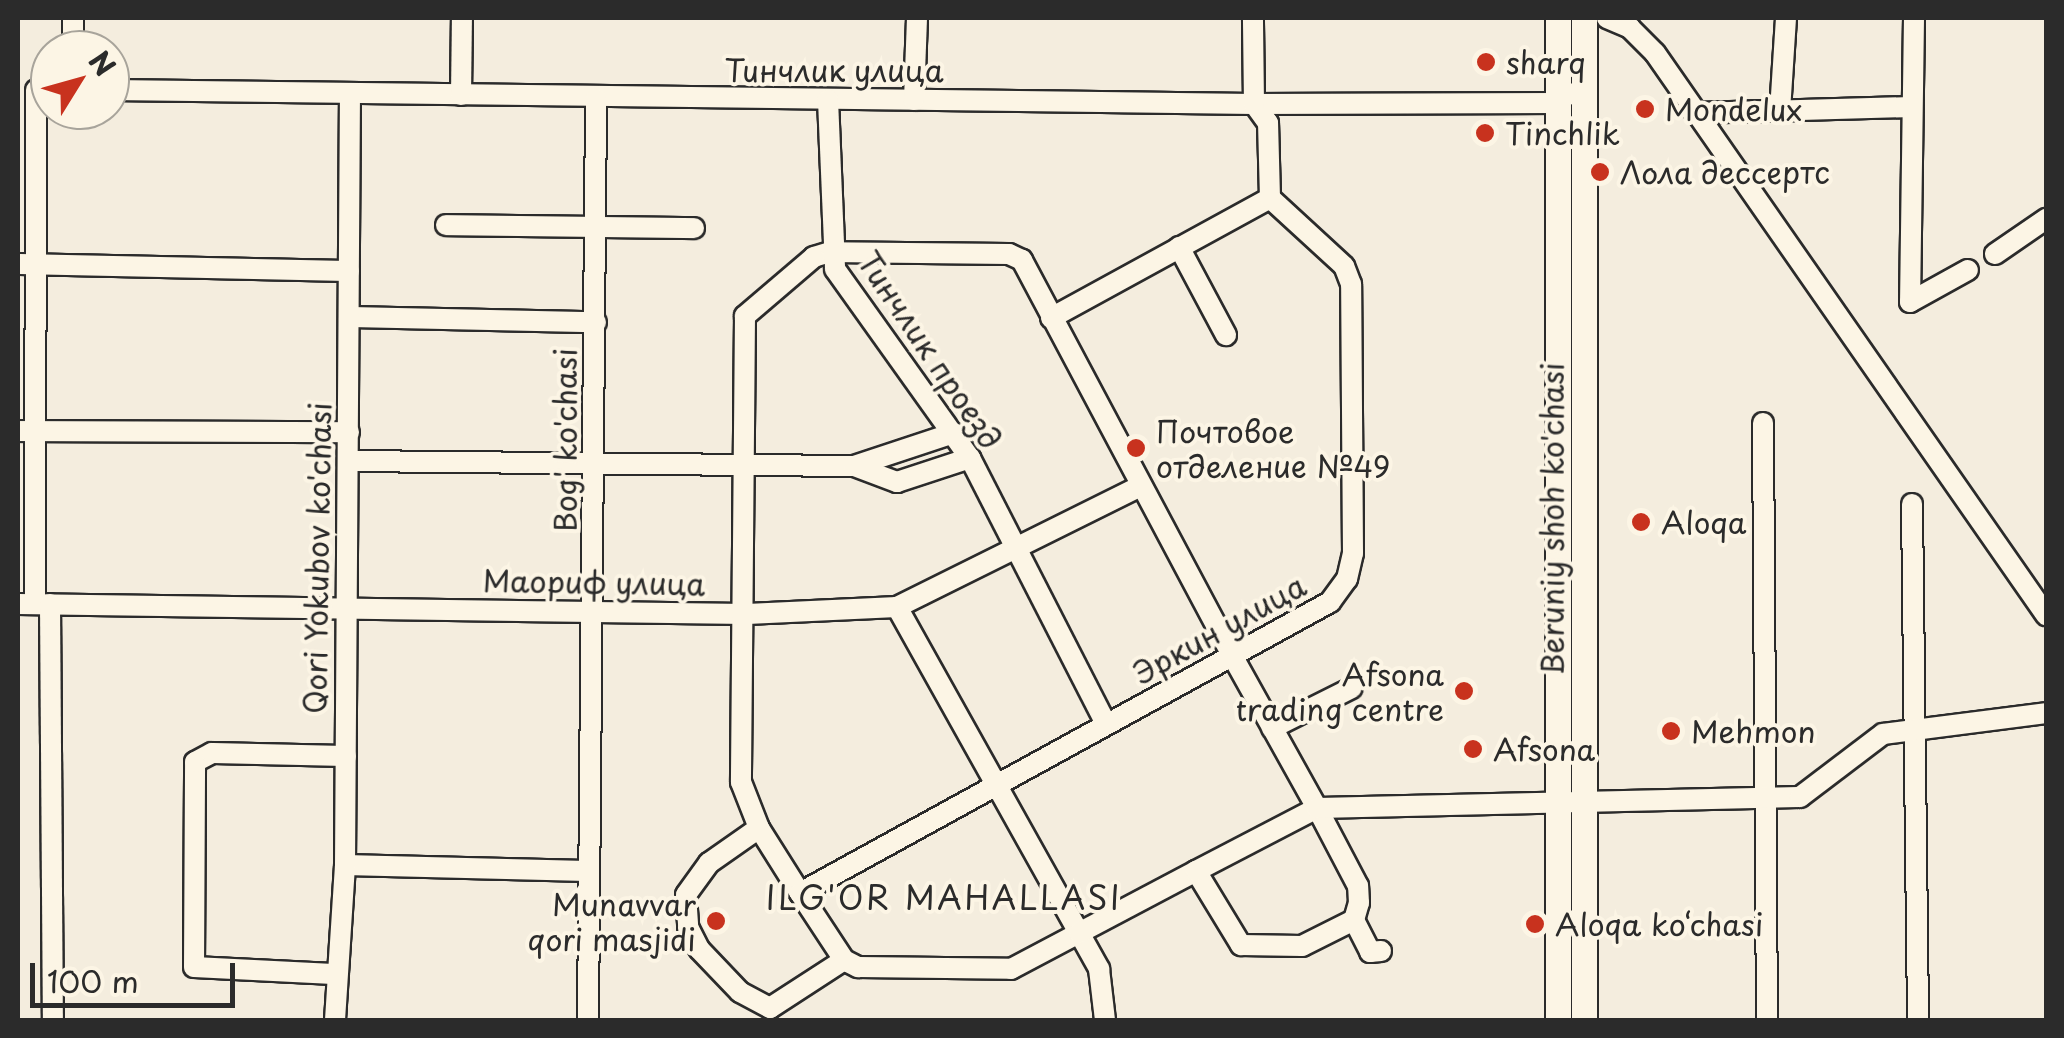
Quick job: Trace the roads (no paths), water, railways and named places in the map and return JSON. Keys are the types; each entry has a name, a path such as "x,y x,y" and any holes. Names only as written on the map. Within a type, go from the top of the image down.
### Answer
{"main road":[{"name":"Beruniy shoh ko'chasi","path":"1558,18 1558,1020"},
{"name":"Beruniy shoh ko'chasi","path":"1584,18 1584,1020"}],"street":[{"path":"462,18 462,96"},
{"path":"914,100 917,18"},
{"path":"1051,318 1270,198 1268,124 1254,104 1254,18"},
{"path":"1607,18 1630,28 1655,53 2046,615"},
{"path":"1780,111 1786,18"},
{"path":"1914,18 1910,302 1968,270"},
{"path":"1584,78 1558,103 1584,144"},
{"name":"Тинчлик улица","path":"130,90 596,99 1558,103"},
{"name":"Qori Yokubov ko'chasi","path":"334,1020 333,974 345,865 350,95"},
{"name":"Bog' ko'chasi","path":"588,1020 596,99"},
{"name":"Тинчлик проезд","path":"828,100 830,252 835,269 970,458 1106,724"},
{"path":"1694,114 1912,107"},
{"path":"33,130 25,264 24,431 53,1020"},
{"name":"Эркин улица","path":"800,894 1330,602 1347,579 1353,552 1351,284 1344,266 1270,198"},
{"path":"1994,254 2046,219"},
{"path":"446,225 694,228"},
{"path":"1179,246 1226,335"},
{"path":"1380,951 1370,952 1354,920 1358,886 1317,808 1017,256 830,252 802,265 745,316 740,465 747,614 741,782 758,828 844,960 858,967 1011,969 1317,808 1800,796 1870,740 2046,713"},
{"path":"25,264 350,271"},
{"path":"349,317 596,322"},
{"path":"1763,423 1767,1020"},
{"path":"24,431 349,432"},
{"path":"349,461 854,466 954,433"},
{"path":"854,466 896,482 970,458"},
{"name":"Маориф улица","path":"34,604 747,614 897,607 1141,486"},
{"path":"1912,504 1918,1020"},
{"path":"897,607 1101,976 1105,1020"},
{"path":"1272,728 1352,688"},
{"path":"333,974 194,966 195,762 212,753 346,756"},
{"path":"758,828 709,863 686,895 688,927 699,949 740,992 770,1008 844,960"},
{"path":"345,865 588,870"},
{"path":"1196,871 1240,945 1302,946 1354,920"}],"place":[{"name":"sharq","path":"1486,62"},
{"name":"Mondelux","path":"1645,109"},
{"name":"Tinchlik","path":"1485,133"},
{"name":"Лола дессертс","path":"1600,172"},
{"name":"Почтовое отделение №49","path":"1136,448"},
{"name":"Aloqa","path":"1641,522"},
{"name":"Afsona trading centre","path":"1464,691"},
{"name":"Mehmon","path":"1671,731"},
{"name":"Afsona","path":"1473,749"},
{"name":"Munavvar qori masjidi","path":"716,921"},
{"name":"Aloqa ko‘chasi","path":"1535,924"}],"district":[{"name":"ILG'OR MAHALLASI","path":"944,897"}]}
